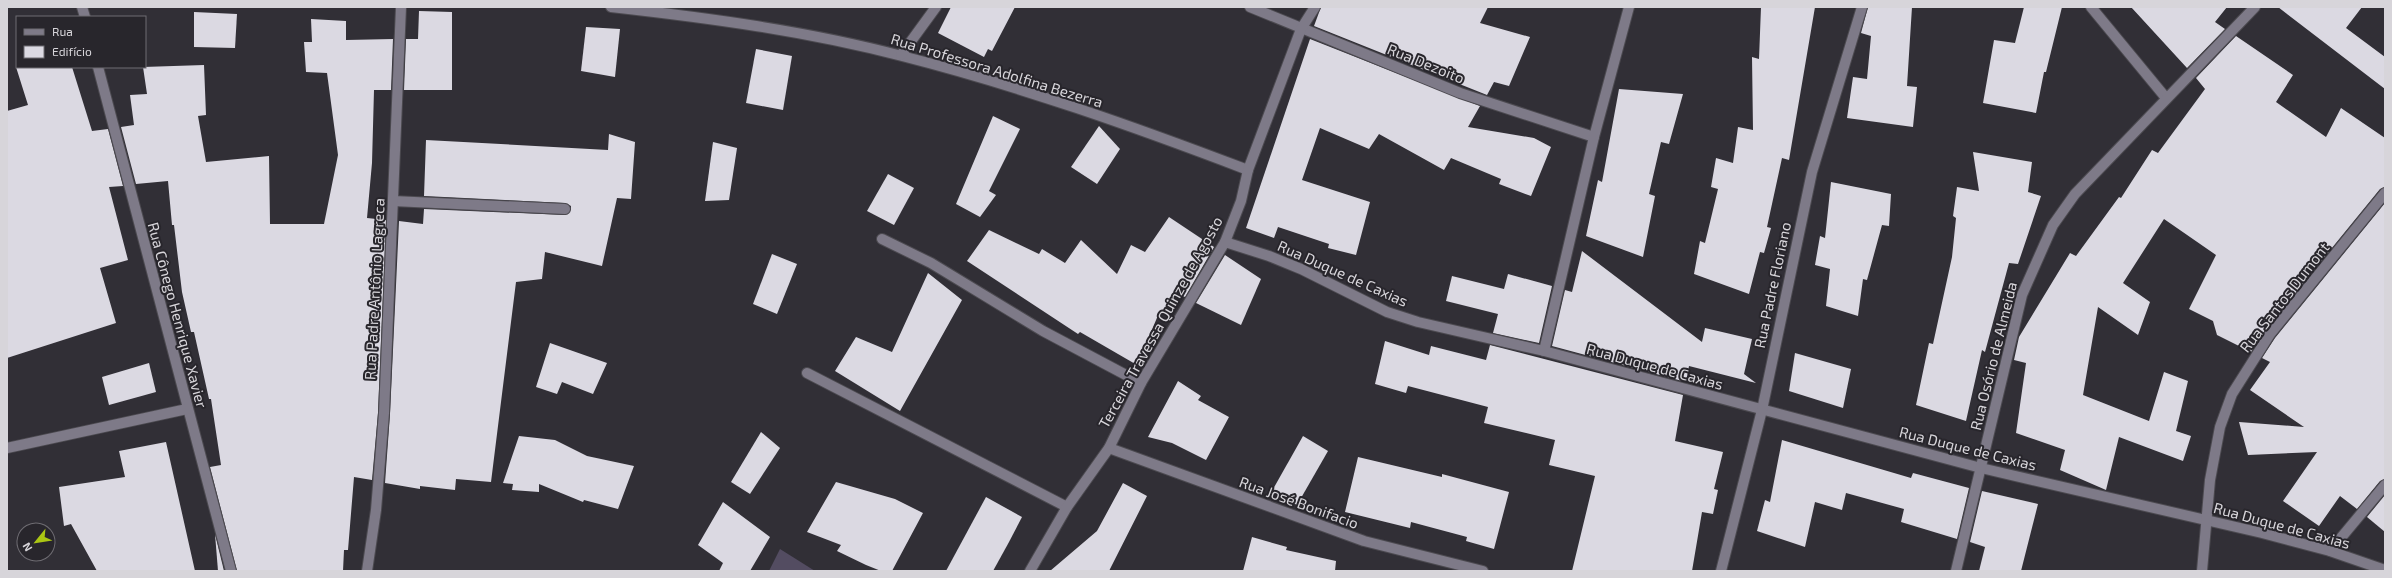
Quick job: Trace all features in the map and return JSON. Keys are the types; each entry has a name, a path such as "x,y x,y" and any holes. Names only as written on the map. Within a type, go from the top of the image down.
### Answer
{"street":[{"name":"Rua Padre Antônio Lagreca","path":"368,571 376,510 384,418 401,7"},
{"name":"Rua Professora Adolfina Bezerra","path":"611,7 689,16 784,31 901,56 970,74 1100,116 1248,170"},
{"path":"901,56 936,7"},
{"name":"Rua Dezoito","path":"1250,7 1460,93 1594,137"},
{"name":"Terceira Travessa Quinze de Agosto","path":"1030,571 1067,507 1109,448 1141,382 1225,242 1241,201 1248,170 1301,29 1314,7"},
{"path":"1544,351 1594,137 1629,7"},
{"name":"Rua Padre Floriano","path":"1721,571 1762,410 1812,172 1862,7"},
{"path":"2091,7 2166,98"},
{"name":"Rua Osório de Almeida","path":"1956,571 2022,295 2047,238 2075,194 2255,7"},
{"name":"Rua Cônego Henrique Xavier","path":"98,68 187,409 231,571"},
{"name":"Rua Santos Dumont","path":"2202,571 2208,521 2210,480 2220,427 2232,394 2270,334 2385,193"},
{"path":"393,201 565,208"},
{"path":"882,240 931,263 1043,331 1141,382"},
{"name":"Rua Duque de Caxias","path":"1225,242 1269,256 1387,312 1433,326 1544,351 1981,468 2330,551 2385,570"},
{"path":"807,373 1067,507"},
{"path":"7,448 187,409"},
{"name":"Rua José Bonifacio","path":"1109,448 1364,541 1483,571"},
{"path":"2330,551 2385,485"}],"shaded area":[{"path":"780,549 815,571 769,571"}],"building":[{"path":"951,7 1015,7 992,51 988,49 984,57 938,33"},
{"path":"1321,7 1488,7 1480,23 1530,37 1509,86 1494,82 1487,95 1314,26"},
{"path":"1761,7 1815,7 1789,160 1782,158 1767,227 1771,228 1764,253 1760,252 1749,294 1694,274 1700,241 1705,243 1718,189 1711,187 1716,158 1733,163 1738,127 1753,130 1752,57 1759,59"},
{"path":"1868,7 1912,7 1907,86 1917,87 1913,127 1847,118 1853,77 1867,79 1871,36 1861,33"},
{"path":"2024,7 2062,7 2046,72 2044,72 2036,113 1983,103 1994,40 2015,43"},
{"path":"2131,7 2227,7 2215,22 2225,29 2187,68"},
{"path":"2278,7 2362,7 2346,28 2385,57 2385,89"},
{"path":"419,11 452,12 452,90 404,90 406,39 418,39"},
{"path":"194,12 237,14 235,48 194,47"},
{"path":"311,19 346,21 346,40 393,39 391,90 374,90 372,163 367,218 386,220 378,413 372,480 354,477 348,550 344,550 343,571 237,571 210,467 221,465 211,399 209,399 194,332 191,332 182,292 174,225 172,225 168,181 136,184 121,127 134,125 130,95 147,94 143,68 204,65 206,115 198,116 206,162 269,156 270,224 324,224 338,155 327,73 306,72 304,42 312,42"},
{"path":"586,27 620,29 615,77 581,71"},
{"path":"2236,36 2293,75 2276,102 2326,137 2341,108 2385,138 2385,187 2380,189 2265,330 2251,352 2217,335 2213,321 2189,309 2216,255 2164,219 2123,283 2150,302 2138,335 2098,307 2083,395 2149,421 2164,372 2188,381 2176,431 2191,436 2183,461 2119,437 2106,490 2060,470 2065,450 2016,433 2026,363 2014,360 2019,337 2070,253 2076,256 2119,197 2121,198 2152,150 2158,153 2205,89 2196,78"},
{"path":"1310,39 1480,106 1468,127 1534,138 1551,147 1531,196 1499,184 1501,179 1451,158 1444,170 1379,134 1369,149 1320,128 1302,180 1370,202 1356,255 1328,248 1329,244 1278,227 1274,238 1246,228"},
{"path":"756,49 792,56 783,110 746,103"},
{"path":"16,68 72,68 92,131 108,129 123,186 109,187 128,260 100,268 116,323 7,358 7,111 28,105"},
{"path":"1619,89 1683,94 1669,144 1661,142 1649,194 1655,196 1643,257 1586,236 1598,180 1602,182"},
{"path":"993,116 1020,129 989,191 996,195 980,217 956,204"},
{"path":"1099,126 1120,149 1097,184 1071,167"},
{"path":"609,134 635,142 631,199 617,198 602,266 545,252 542,279 516,282 491,482 456,479 455,490 420,486 420,489 385,483 390,414 399,221 423,224 424,209 565,215 571,210 571,206 565,203 424,196 426,140 608,150"},
{"path":"713,142 737,148 729,200 705,201"},
{"path":"1973,152 2032,162 2028,192 2041,196 2018,264 2009,263 1985,352 1982,350 1966,421 1916,405 1929,343 1933,344 1952,257 1956,218 1953,216 1957,187 1979,191"},
{"path":"888,174 914,188 894,225 867,211"},
{"path":"1831,182 1891,194 1889,226 1882,225 1867,280 1863,279 1858,316 1826,306 1830,269 1815,265 1820,236 1825,238"},
{"path":"2385,203 2385,479 2380,481 2357,509 2340,496 2319,526 2283,501 2317,452 2248,455 2239,422 2304,427 2250,390 2270,362 2262,358 2275,338"},
{"path":"1169,217 1214,247 1185,297 1174,292 1163,315 1159,313 1137,365 1080,332 1078,334 967,261 989,230 1039,254 1042,249 1065,263 1081,240 1117,274 1131,245 1145,252"},
{"path":"1582,251 1702,342 1705,328 1752,339 1744,374 1756,383 1689,366 1686,382 1552,346 1565,290 1572,292"},
{"path":"772,254 797,264 777,314 753,304"},
{"path":"1225,255 1261,279 1241,325 1196,303"},
{"path":"928,273 962,300 900,411 835,371 856,337 892,352"},
{"path":"1508,274 1552,286 1539,343 1493,333 1498,314 1446,301 1452,276 1504,289"},
{"path":"1385,341 1429,355 1431,346 1486,360 1490,345 1683,395 1675,441 1723,452 1714,489 1718,490 1713,514 1702,512 1692,571 1572,571 1595,476 1549,465 1555,440 1484,423 1488,407 1408,386 1406,393 1375,384"},
{"path":"550,343 607,363 593,394 562,382 557,394 536,387"},
{"path":"1795,353 1851,369 1843,408 1789,391"},
{"path":"149,363 156,392 109,405 102,377"},
{"path":"1178,381 1201,396 1198,400 1229,417 1206,460 1172,443 1148,437"},
{"path":"761,432 780,448 750,494 731,482"},
{"path":"519,436 555,440 587,456 634,466 618,509 584,500 583,502 539,484 539,492 512,490 513,484 503,483"},
{"path":"1303,436 1328,451 1297,505 1272,491"},
{"path":"1782,440 1911,478 1913,473 1969,488 1957,539 1901,522 1904,509 1846,493 1842,510 1815,502 1805,547 1757,531 1765,500 1770,502"},
{"path":"166,442 195,571 97,571 71,524 64,526 59,487 125,477 119,451"},
{"path":"1358,457 1442,477 1442,474 1509,492 1494,549 1466,541 1467,537 1411,522 1410,528 1345,512"},
{"path":"836,482 895,499 923,513 892,571 881,571 866,565 837,551 841,545 807,532"},
{"path":"1123,483 1147,496 1109,571 1050,571 1097,531"},
{"path":"1982,491 2038,504 2021,571 1979,571 1985,547 1970,542"},
{"path":"2385,495 2385,532 2367,517"},
{"path":"986,497 1022,517 1009,542 993,571 946,571"},
{"path":"723,502 770,537 750,571 719,571 723,563 698,545"},
{"path":"215,534 224,571 218,571"},
{"path":"1252,537 1287,547 1286,550 1336,561 1335,571 1243,571"}]}
